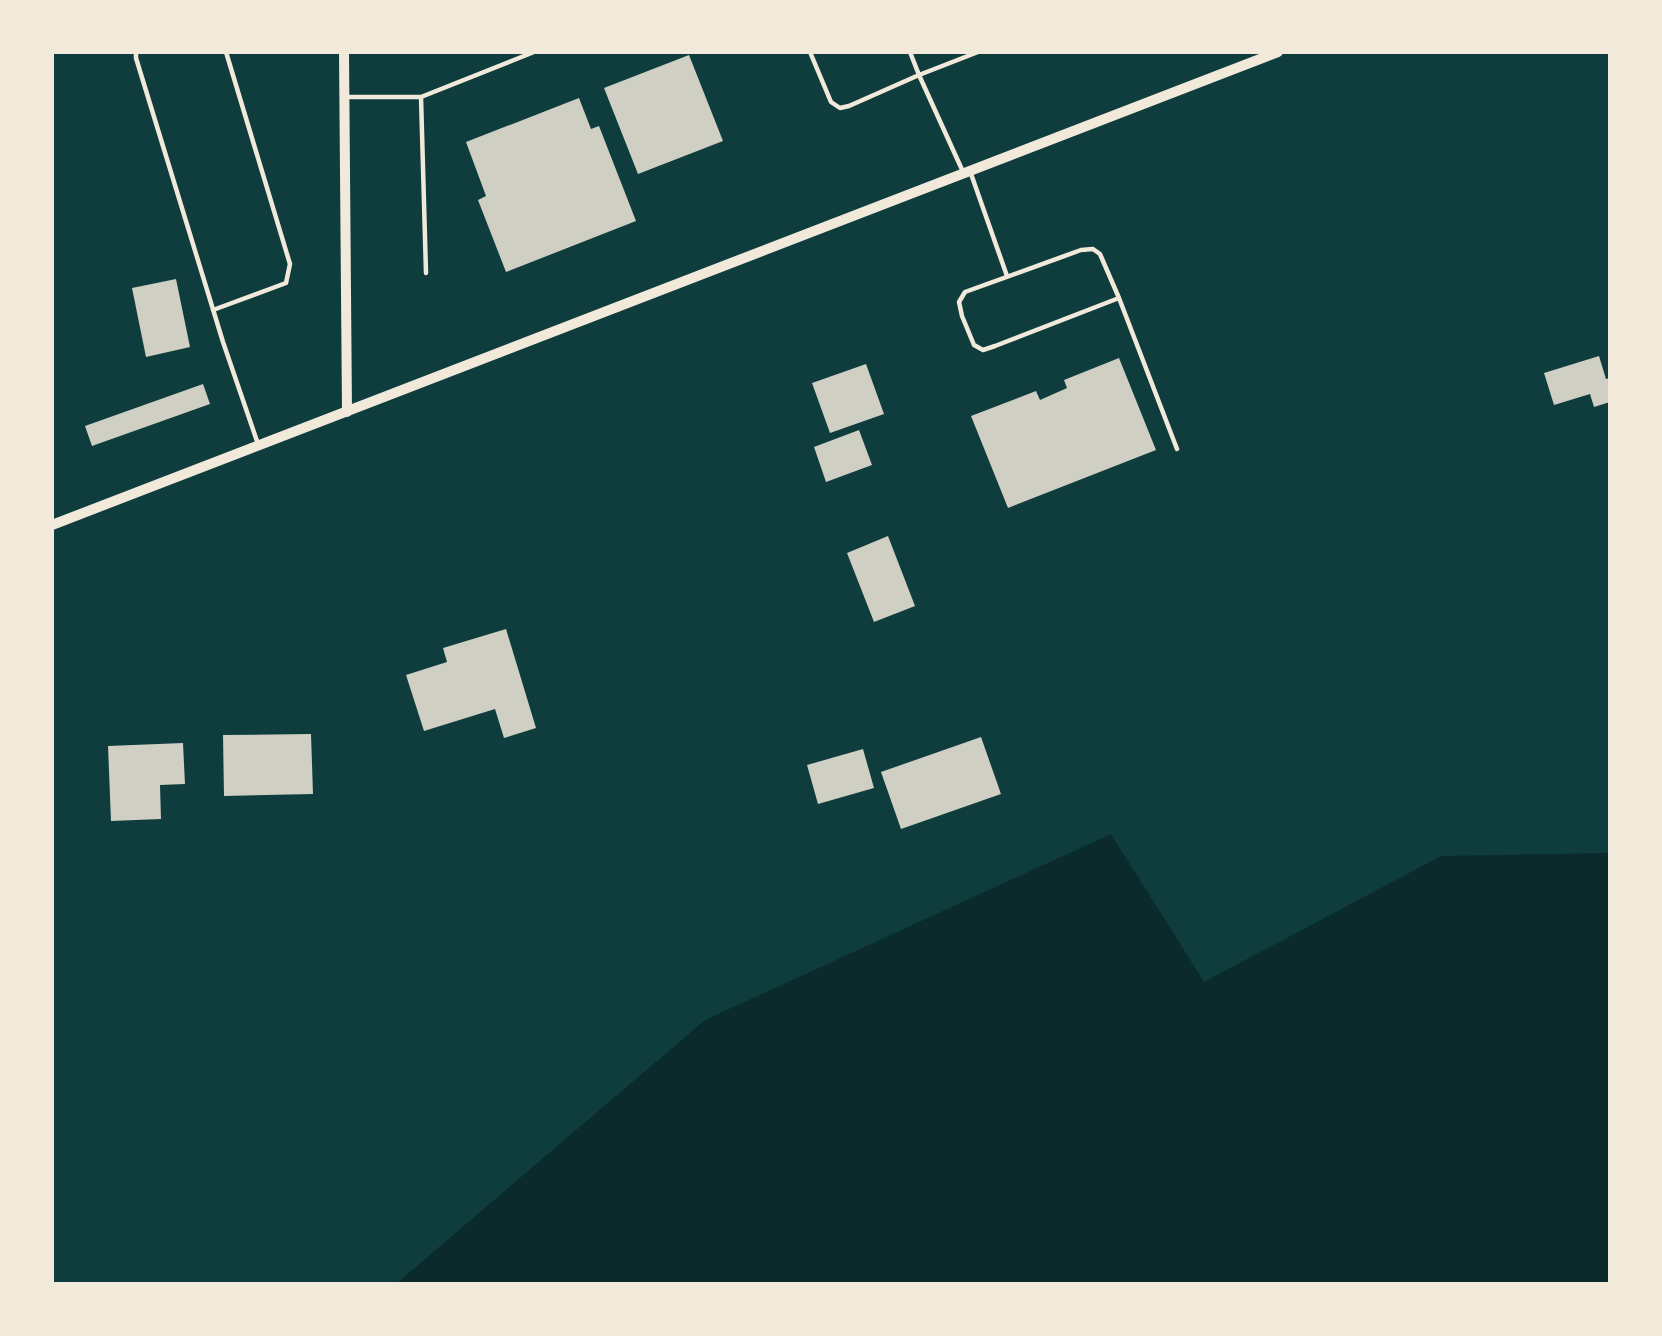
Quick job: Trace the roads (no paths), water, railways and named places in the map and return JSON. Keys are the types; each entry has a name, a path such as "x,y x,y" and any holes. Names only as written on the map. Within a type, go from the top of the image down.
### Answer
{"street":[{"path":"344,52 347,412"},
{"path":"52,525 1278,52"}],"lane":[{"path":"136,52 213,310 259,447"},
{"path":"213,310 286,283 290,264 226,52"},
{"path":"345,97 421,97 534,52"},
{"path":"810,52 831,102 840,108 978,52"},
{"path":"910,52 967,173 1007,276"},
{"path":"421,97 426,273"},
{"path":"1119,298 983,350 974,345 959,302 965,292 1081,250 1093,249 1100,254 1119,298 1177,449"}],"water":[{"path":"1111,834 1204,982 1441,856 1609,853 1609,1283 397,1283 705,1020"}]}
